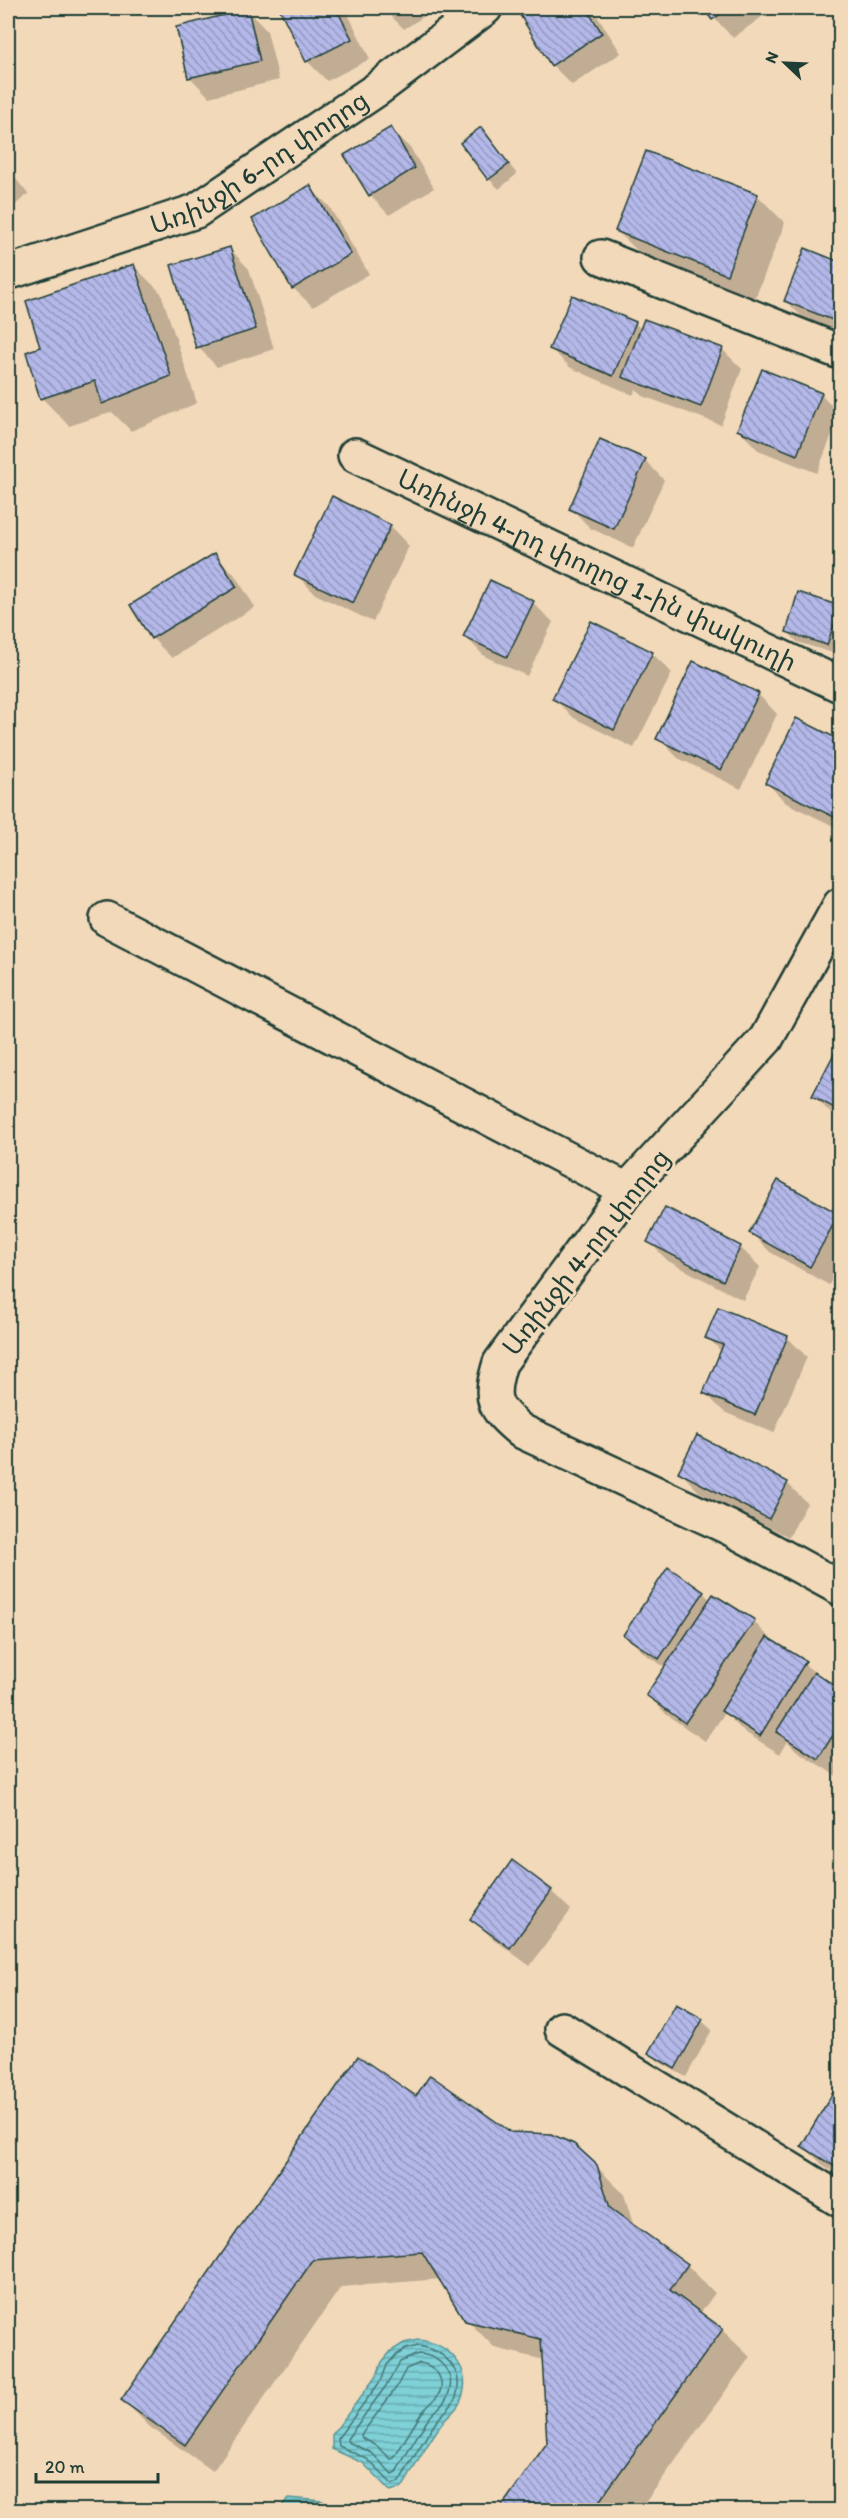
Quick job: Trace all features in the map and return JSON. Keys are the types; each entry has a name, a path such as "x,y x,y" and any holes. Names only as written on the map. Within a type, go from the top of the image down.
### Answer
{"street":[{"name":"Առինջի 6-րդ փողոց","path":"8,271 196,211 376,90 485,8"},
{"path":"601,257 840,352"},
{"name":"Առինջի 4-րդ փողոց 1-ին փակուղի","path":"355,455 840,685"},
{"name":"Առինջի 4-րդ փողոց","path":"840,905 766,1039 627,1190 500,1363 493,1387 500,1414 521,1431 730,1528 840,1587"},
{"path":"106,919 627,1190"},
{"path":"562,2030 840,2200"}],"water":[{"path":"418,2340 439,2346 456,2359 464,2378 464,2388 459,2404 425,2448 402,2488 390,2491 363,2463 332,2449 332,2435 377,2375 382,2362 391,2351 404,2343"},
{"path":"288,2498 323,2501 327,2510 279,2510"}],"building":[{"path":"279,8 336,8 352,39 306,62"},
{"path":"532,8 586,8 602,33 551,66 520,15"},
{"path":"703,8 729,8 712,20"},
{"path":"248,9 260,61 188,78 176,27"},
{"path":"391,127 415,168 369,196 344,155"},
{"path":"481,127 509,164 488,180 460,143"},
{"path":"646,151 758,194 727,275 615,231"},
{"path":"310,185 351,254 292,289 252,219"},
{"path":"230,247 256,329 196,348 171,265"},
{"path":"805,248 840,262 840,323 784,301"},
{"path":"134,264 171,376 102,404 95,381 40,399 26,352 40,347 26,301"},
{"path":"572,295 636,322 613,376 549,349"},
{"path":"644,319 723,348 701,407 622,377"},
{"path":"762,369 822,393 797,455 737,430"},
{"path":"600,439 646,459 614,529 569,509"},
{"path":"332,496 391,525 353,603 294,575"},
{"path":"215,553 237,587 151,639 130,605"},
{"path":"490,580 534,601 507,657 463,637"},
{"path":"798,592 840,606 827,645 786,632"},
{"path":"591,621 653,652 614,730 552,699"},
{"path":"693,661 759,693 721,770 656,739"},
{"path":"796,718 840,740 840,809 836,818 765,783"},
{"path":"837,1048 840,1050 840,1111 812,1096"},
{"path":"778,1180 839,1214 810,1267 749,1233"},
{"path":"665,1207 741,1246 723,1281 647,1242"},
{"path":"718,1307 788,1336 755,1415 703,1393 723,1345 705,1338"},
{"path":"697,1435 788,1482 769,1519 678,1472"},
{"path":"668,1567 704,1592 659,1659 623,1635"},
{"path":"713,1594 755,1620 685,1723 646,1695"},
{"path":"767,1637 806,1661 760,1736 721,1711"},
{"path":"814,1672 840,1689 840,1724 818,1759 776,1732"},
{"path":"512,1860 552,1890 510,1948 470,1919"},
{"path":"676,2004 703,2019 675,2069 648,2053"},
{"path":"358,2056 416,2096 430,2075 511,2132 551,2134 574,2144 597,2165 610,2208 688,2264 670,2290 723,2329 593,2510 499,2510 547,2443 541,2339 465,2321 422,2252 313,2260 185,2445 121,2400"},
{"path":"837,2086 840,2089 840,2170 801,2146"}]}
